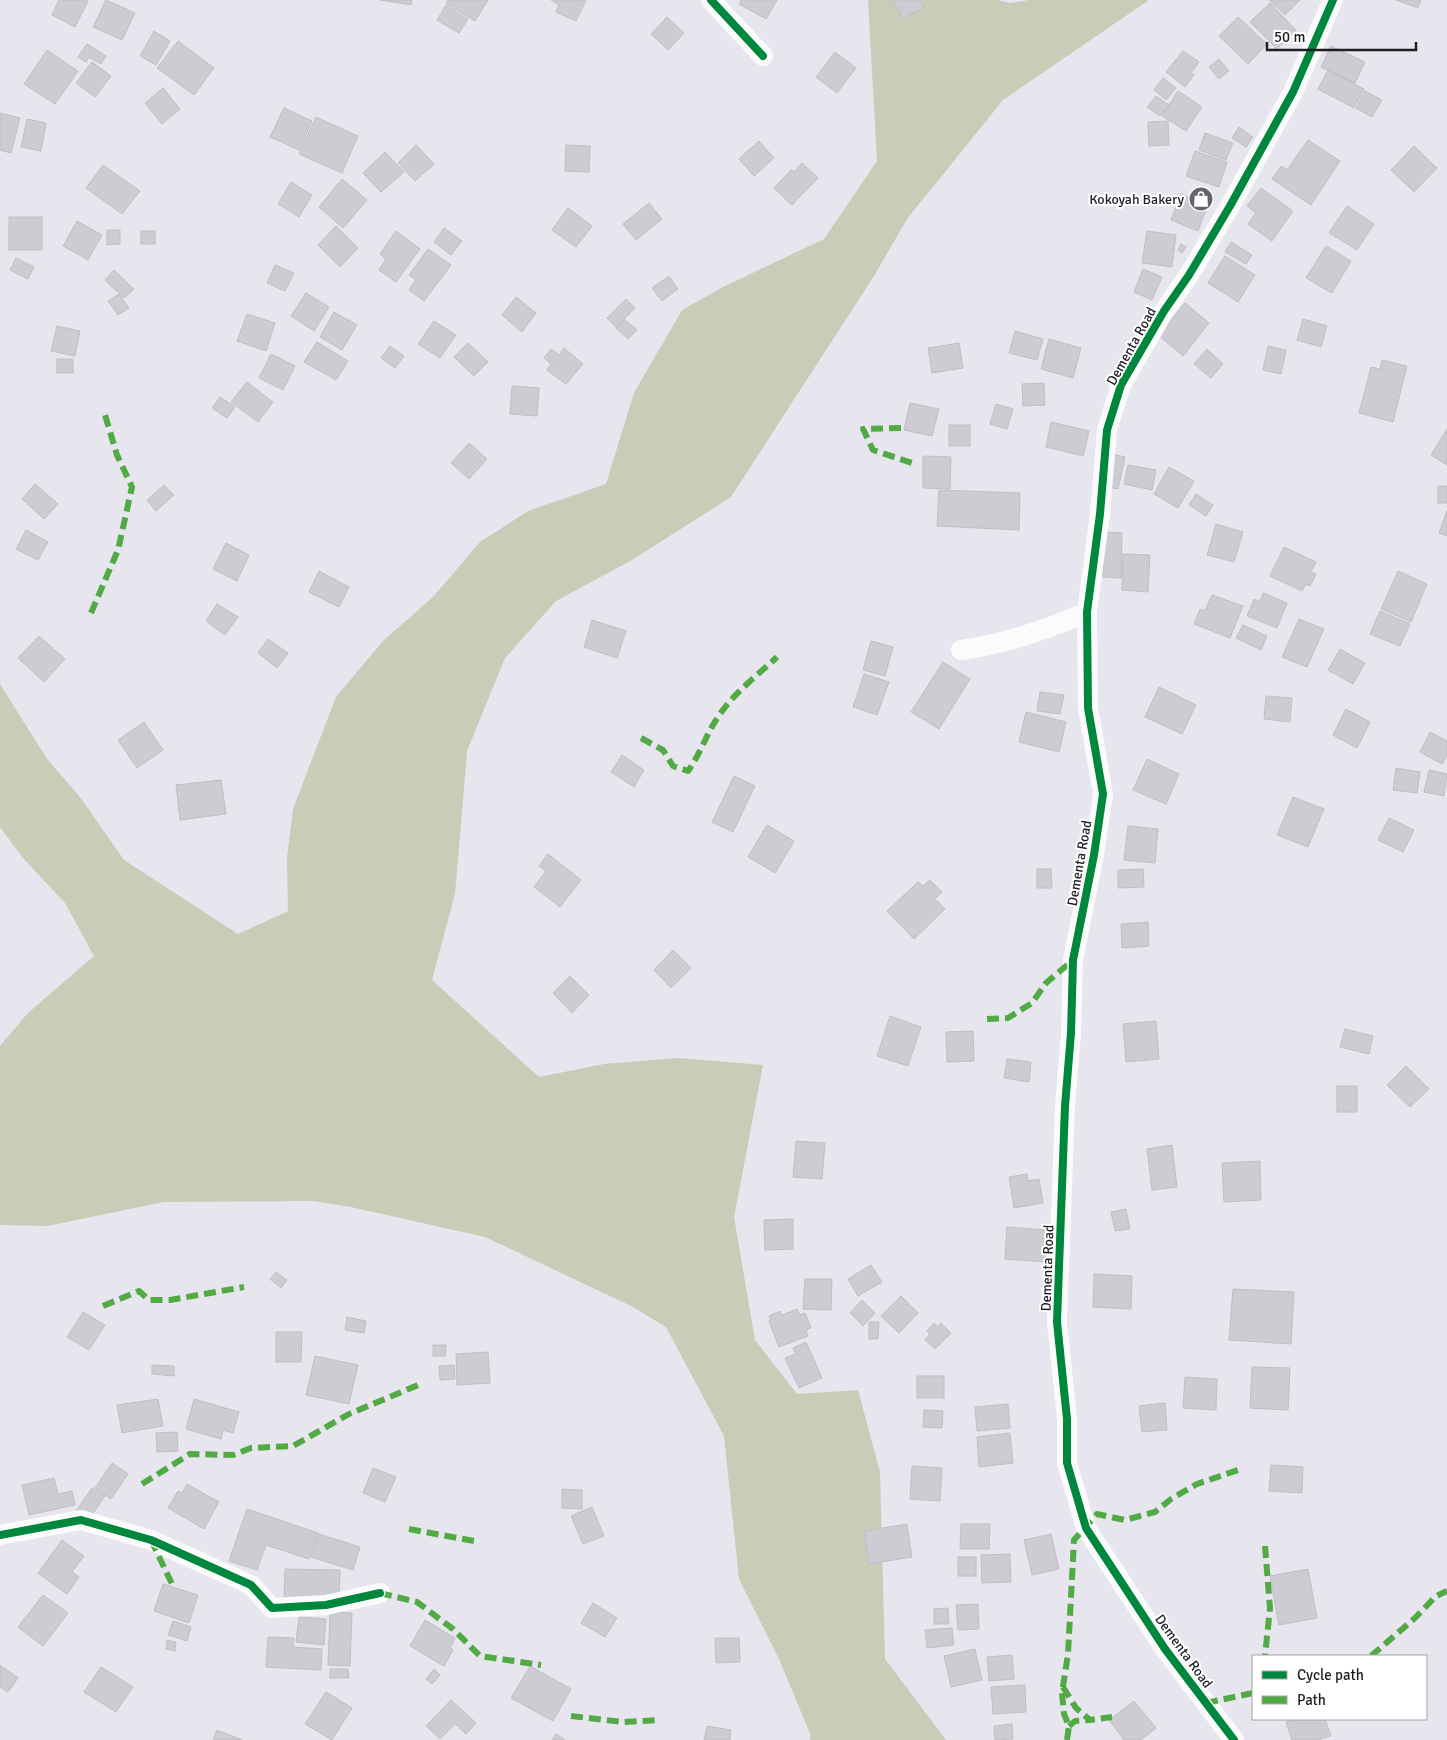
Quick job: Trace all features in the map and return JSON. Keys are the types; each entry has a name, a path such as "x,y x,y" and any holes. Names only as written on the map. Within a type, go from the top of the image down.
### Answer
{"street":[{"path":"711,0 763,56"},
{"name":"Dementa Road","path":"1234,1740 1165,1649 1086,1528 1067,1462 1067,1419 1057,1322 1065,1106 1071,1033 1073,960 1104,794 1088,708 1086,612 1100,514 1107,430 1121,385 1164,311 1189,275 1230,206 1293,92 1333,0"},
{"path":"961,650 989,646 1039,632 1086,612"},
{"path":"0,1535 81,1520 151,1540 232,1577 251,1586 272,1608 326,1605 380,1593"}],"green space":[{"path":"868,0 997,0 1010,3 1029,0 1149,0 1003,100 907,219 874,276 731,497 632,560 556,601 505,658 467,751 455,894 432,980 539,1077 604,1064 679,1058 763,1065 734,1217 755,1340 797,1394 858,1390 880,1472 885,1659 946,1740 810,1740 811,1736 779,1659 739,1579 724,1436 666,1327 631,1306 485,1237 351,1207 313,1201 164,1202 47,1226 0,1225 0,1046 28,1013 94,956 65,903 22,857 0,827 0,684 47,759 80,797 124,860 238,934 288,911 287,858 293,809 336,697 384,640 433,597 480,542 528,511 606,484 634,393 682,310 723,287 824,239 877,161"}],"building":[{"path":"59,0 88,1 75,27 52,15"},
{"path":"106,0 135,13 122,40 93,27"},
{"path":"380,0 412,0 411,5"},
{"path":"448,0 488,0 475,21 446,3"},
{"path":"551,0 586,0 576,21 556,12 559,5"},
{"path":"741,0 777,0 766,19 739,4"},
{"path":"892,0 920,0 924,7 904,19"},
{"path":"1269,0 1300,0 1285,15"},
{"path":"1396,0 1421,0 1418,8"},
{"path":"1270,3 1296,30 1277,49 1250,22"},
{"path":"446,5 468,19 459,33 437,20"},
{"path":"667,17 684,33 668,50 651,34"},
{"path":"1238,17 1267,44 1248,64 1219,36"},
{"path":"154,31 170,41 156,65 140,56"},
{"path":"178,41 214,68 194,95 157,68"},
{"path":"87,44 106,56 101,64 89,57 86,62 78,57"},
{"path":"1331,46 1365,62 1355,83 1321,67"},
{"path":"47,50 78,71 55,104 24,84"},
{"path":"1183,51 1199,62 1191,73 1194,75 1185,87 1166,72"},
{"path":"835,52 856,68 837,93 816,77"},
{"path":"1219,59 1229,71 1219,79 1209,67"},
{"path":"92,62 111,76 95,97 76,83"},
{"path":"1328,70 1364,89 1354,108 1318,89"},
{"path":"1163,78 1176,88 1166,100 1154,90"},
{"path":"163,88 180,109 162,124 145,103"},
{"path":"1178,91 1202,107 1186,131 1162,116"},
{"path":"1365,91 1382,100 1372,117 1356,108"},
{"path":"1156,96 1169,105 1160,116 1147,107"},
{"path":"284,108 312,121 299,150 270,137"},
{"path":"0,113 20,118 11,153 0,150"},
{"path":"316,117 358,136 342,173 299,154"},
{"path":"27,119 46,123 41,151 21,147"},
{"path":"1168,121 1169,145 1149,146 1148,122"},
{"path":"1239,127 1253,137 1246,147 1232,138"},
{"path":"1205,133 1233,143 1226,160 1199,150"},
{"path":"1308,140 1340,161 1311,205 1272,179 1281,166 1287,170"},
{"path":"759,141 774,158 754,176 739,159"},
{"path":"416,145 434,164 415,181 398,163"},
{"path":"566,145 590,146 589,172 565,171"},
{"path":"1414,146 1437,168 1414,192 1391,170"},
{"path":"1195,151 1227,162 1219,187 1186,176"},
{"path":"385,152 404,172 381,192 363,173"},
{"path":"802,163 818,178 792,205 774,188 791,170 794,172"},
{"path":"103,165 140,191 122,214 86,188"},
{"path":"342,179 367,200 343,228 319,207"},
{"path":"291,182 312,195 299,217 278,204"},
{"path":"1261,188 1293,211 1272,241 1248,224 1256,213 1247,206"},
{"path":"1199,190 1212,194 1210,202 1196,198"},
{"path":"1181,194 1208,204 1198,231 1171,220"},
{"path":"649,203 662,219 636,240 623,224"},
{"path":"1347,206 1374,224 1357,250 1329,233"},
{"path":"568,208 592,226 576,247 552,230"},
{"path":"9,217 42,217 42,250 9,250"},
{"path":"77,221 102,235 88,260 63,246"},
{"path":"336,226 358,248 340,267 318,245"},
{"path":"444,228 462,241 451,255 434,242"},
{"path":"107,230 120,230 120,244 107,245"},
{"path":"141,231 155,231 155,244 141,244"},
{"path":"396,231 420,249 396,282 379,270 386,259 380,254"},
{"path":"1147,231 1176,235 1172,267 1142,263"},
{"path":"1231,242 1252,255 1246,264 1225,252"},
{"path":"1181,244 1186,247 1182,253 1178,250"},
{"path":"1326,246 1351,261 1332,293 1306,278"},
{"path":"428,249 451,265 424,301 409,290 416,280 409,275"},
{"path":"1225,256 1255,275 1238,302 1208,283"},
{"path":"16,258 34,267 28,279 10,270"},
{"path":"275,265 294,273 285,291 267,283"},
{"path":"1143,269 1162,277 1152,300 1134,292"},
{"path":"114,270 134,289 124,298 105,280"},
{"path":"669,276 678,289 662,301 652,288"},
{"path":"306,293 329,307 314,331 291,316"},
{"path":"119,294 129,308 118,315 108,301"},
{"path":"516,297 536,313 522,332 502,315"},
{"path":"626,299 635,308 616,327 607,318"},
{"path":"1185,303 1209,323 1183,356 1158,335"},
{"path":"334,312 357,325 342,350 320,337"},
{"path":"247,314 275,323 266,351 237,341"},
{"path":"624,319 637,330 628,339 616,328"},
{"path":"1303,319 1327,326 1321,347 1297,340"},
{"path":"434,321 456,335 440,358 418,344"},
{"path":"57,326 80,331 75,356 51,351"},
{"path":"1015,331 1043,339 1037,360 1009,353"},
{"path":"1049,339 1081,348 1073,378 1041,369"},
{"path":"317,342 348,361 336,380 304,362"},
{"path":"468,343 488,362 474,376 454,357"},
{"path":"959,343 963,368 932,373 928,348"},
{"path":"390,346 404,356 395,368 381,358"},
{"path":"1268,346 1286,350 1281,374 1263,370"},
{"path":"564,348 583,364 566,384 547,370 551,364 544,358 551,349 559,355"},
{"path":"1207,349 1223,364 1211,378 1194,364"},
{"path":"271,354 295,366 283,390 259,378"},
{"path":"57,359 73,359 73,373 57,373"},
{"path":"1382,360 1407,366 1393,422 1359,413 1371,367 1380,369"},
{"path":"247,382 273,402 258,422 231,402"},
{"path":"1044,383 1045,405 1023,406 1022,384"},
{"path":"512,386 539,388 537,416 510,414"},
{"path":"220,397 235,407 227,418 212,408"},
{"path":"910,403 939,409 932,436 904,430"},
{"path":"996,404 1013,409 1007,429 990,424"},
{"path":"1051,422 1089,431 1083,456 1046,447"},
{"path":"949,425 970,425 970,446 949,446"},
{"path":"1447,429 1447,465 1431,455"},
{"path":"469,443 487,459 469,479 451,463"},
{"path":"1112,454 1125,457 1118,489 1104,486"},
{"path":"923,456 951,457 950,489 923,488"},
{"path":"1128,465 1156,470 1152,490 1124,484"},
{"path":"1169,467 1194,481 1178,508 1154,494"},
{"path":"35,484 58,504 44,519 22,499"},
{"path":"164,485 174,495 156,511 147,500"},
{"path":"1438,486 1447,486 1447,503 1438,503"},
{"path":"939,490 1020,493 1019,530 937,526"},
{"path":"1196,494 1213,505 1206,516 1189,505"},
{"path":"1447,511 1447,536 1439,533"},
{"path":"1216,524 1243,532 1234,562 1207,555"},
{"path":"26,530 48,542 38,560 16,549"},
{"path":"1104,532 1122,533 1121,578 1103,577"},
{"path":"226,543 249,555 237,581 213,569"},
{"path":"1284,547 1316,562 1311,572 1316,574 1310,586 1306,584 1302,591 1270,576"},
{"path":"1123,554 1150,555 1148,592 1122,590"},
{"path":"319,571 349,587 339,607 309,592"},
{"path":"1398,571 1427,584 1411,622 1381,609"},
{"path":"1263,593 1287,603 1277,628 1247,616 1254,599 1260,602"},
{"path":"1212,595 1243,606 1230,638 1194,624 1200,609 1205,611"},
{"path":"217,604 238,617 225,635 206,621"},
{"path":"1380,611 1410,624 1400,646 1370,634"},
{"path":"1299,619 1324,629 1307,667 1282,657"},
{"path":"592,620 626,631 617,658 584,647"},
{"path":"1243,625 1267,636 1261,650 1236,638"},
{"path":"39,636 65,659 44,682 18,658"},
{"path":"268,639 288,653 277,668 258,653"},
{"path":"871,641 893,647 885,676 863,670"},
{"path":"1340,649 1365,663 1353,684 1328,670"},
{"path":"943,662 970,679 939,729 911,712"},
{"path":"864,674 889,682 877,715 853,707"},
{"path":"1159,687 1196,705 1182,734 1145,717"},
{"path":"1040,692 1064,695 1060,714 1037,711"},
{"path":"1266,696 1292,698 1290,722 1264,719"},
{"path":"1346,709 1370,722 1357,748 1333,735"},
{"path":"1026,712 1066,722 1059,752 1019,742"},
{"path":"144,722 163,750 137,768 118,740"},
{"path":"1430,732 1447,741 1447,755 1442,764 1420,752"},
{"path":"622,755 644,770 634,787 611,772"},
{"path":"1147,759 1179,774 1166,804 1133,790"},
{"path":"1396,768 1420,772 1417,793 1393,790"},
{"path":"1429,770 1447,774 1444,796 1424,792"},
{"path":"734,776 755,786 733,832 712,822"},
{"path":"221,780 226,814 180,820 176,785"},
{"path":"1293,797 1324,809 1308,847 1277,835"},
{"path":"1389,818 1414,830 1403,852 1378,840"},
{"path":"767,825 794,841 775,873 748,857"},
{"path":"1128,826 1158,829 1155,863 1124,860"},
{"path":"548,854 581,880 560,907 534,887 546,871 539,866"},
{"path":"1037,869 1051,869 1052,888 1037,888"},
{"path":"1143,869 1144,887 1118,888 1118,870"},
{"path":"930,880 942,892 935,899 945,909 914,939 887,911 918,882 923,886"},
{"path":"1148,922 1149,946 1122,948 1121,924"},
{"path":"673,950 691,968 671,988 654,970"},
{"path":"570,976 589,995 572,1013 553,993"},
{"path":"890,1016 921,1027 908,1066 877,1056"},
{"path":"1156,1021 1159,1059 1126,1062 1123,1024"},
{"path":"1345,1029 1373,1036 1369,1054 1340,1047"},
{"path":"973,1031 974,1061 947,1062 946,1032"},
{"path":"1007,1059 1031,1062 1029,1082 1004,1078"},
{"path":"1406,1066 1429,1089 1410,1107 1387,1085"},
{"path":"1337,1086 1357,1086 1357,1112 1337,1112"},
{"path":"796,1141 825,1143 822,1179 793,1177"},
{"path":"1172,1145 1177,1187 1152,1190 1147,1149"},
{"path":"1260,1161 1261,1200 1224,1202 1222,1163"},
{"path":"1027,1174 1028,1181 1039,1179 1043,1203 1014,1208 1009,1177"},
{"path":"1126,1209 1130,1229 1115,1231 1111,1212"},
{"path":"793,1219 793,1249 765,1250 764,1220"},
{"path":"1007,1227 1046,1230 1045,1262 1005,1259"},
{"path":"871,1265 882,1282 858,1296 848,1279"},
{"path":"276,1272 287,1280 281,1288 270,1279"},
{"path":"1094,1274 1132,1276 1131,1309 1093,1307"},
{"path":"805,1279 832,1279 831,1310 803,1309"},
{"path":"1233,1289 1294,1292 1291,1344 1229,1340"},
{"path":"901,1296 918,1313 899,1333 881,1316"},
{"path":"862,1300 875,1313 863,1326 850,1313"},
{"path":"797,1309 800,1315 805,1313 811,1328 806,1330 808,1336 779,1347 769,1321 771,1320 769,1316 780,1311 782,1315"},
{"path":"83,1312 105,1325 89,1350 67,1337"},
{"path":"347,1317 366,1321 364,1333 345,1330"},
{"path":"869,1322 879,1322 878,1339 869,1339"},
{"path":"934,1323 937,1327 941,1323 951,1333 935,1349 925,1340 930,1334 927,1331"},
{"path":"276,1332 302,1332 301,1362 276,1362"},
{"path":"806,1342 822,1378 799,1388 785,1358 796,1354 793,1348"},
{"path":"433,1345 446,1345 445,1356 433,1356"},
{"path":"488,1352 490,1383 457,1385 456,1354"},
{"path":"315,1356 358,1365 349,1404 306,1395"},
{"path":"152,1365 174,1366 174,1376 152,1374"},
{"path":"454,1365 455,1379 440,1380 439,1366"},
{"path":"1252,1367 1290,1368 1288,1410 1250,1408"},
{"path":"917,1376 944,1376 944,1398 917,1398"},
{"path":"1185,1377 1217,1379 1216,1410 1183,1408"},
{"path":"158,1399 163,1426 122,1433 117,1405"},
{"path":"194,1399 239,1412 233,1433 223,1430 221,1439 186,1429"},
{"path":"1165,1403 1167,1430 1142,1432 1139,1406"},
{"path":"1008,1404 1010,1428 977,1431 975,1407"},
{"path":"924,1410 943,1411 942,1428 923,1427"},
{"path":"177,1432 178,1451 157,1452 156,1433"},
{"path":"1010,1433 1013,1463 979,1467 977,1437"},
{"path":"112,1463 128,1474 111,1499 95,1488"},
{"path":"1271,1465 1303,1467 1302,1493 1269,1491"},
{"path":"912,1466 942,1468 940,1501 910,1499"},
{"path":"373,1468 396,1477 385,1502 363,1493"},
{"path":"54,1478 58,1494 72,1491 75,1505 29,1515 22,1485"},
{"path":"187,1484 219,1502 204,1529 168,1508 178,1491 182,1493"},
{"path":"92,1488 105,1496 89,1519 76,1511"},
{"path":"562,1489 582,1490 582,1509 562,1508"},
{"path":"592,1507 604,1536 583,1544 571,1516"},
{"path":"247,1509 318,1533 309,1559 266,1545 257,1570 229,1561"},
{"path":"907,1524 912,1557 869,1564 864,1531"},
{"path":"961,1524 990,1524 989,1549 960,1549"},
{"path":"319,1534 360,1547 353,1570 311,1557"},
{"path":"1051,1534 1059,1569 1032,1575 1024,1540"},
{"path":"62,1540 84,1556 72,1572 79,1577 67,1594 38,1573"},
{"path":"1010,1554 1011,1582 982,1583 981,1555"},
{"path":"958,1557 976,1557 976,1576 958,1576"},
{"path":"285,1569 340,1570 339,1600 284,1600"},
{"path":"1308,1569 1317,1618 1279,1625 1270,1576"},
{"path":"163,1584 198,1595 189,1623 154,1611"},
{"path":"43,1595 68,1613 43,1646 18,1627"},
{"path":"593,1603 617,1618 605,1637 581,1623"},
{"path":"978,1604 979,1629 958,1630 956,1605"},
{"path":"948,1608 949,1624 934,1624 934,1609"},
{"path":"330,1612 352,1613 350,1666 328,1665"},
{"path":"299,1617 326,1619 324,1645 296,1642"},
{"path":"425,1620 455,1638 450,1648 453,1650 444,1666 410,1646"},
{"path":"173,1621 191,1627 187,1641 168,1635"},
{"path":"952,1628 954,1645 927,1648 925,1630"},
{"path":"268,1637 294,1638 293,1647 322,1649 321,1670 266,1667"},
{"path":"715,1638 739,1638 740,1662 716,1663"},
{"path":"167,1640 176,1642 175,1651 166,1649"},
{"path":"975,1649 982,1680 951,1687 944,1656"},
{"path":"1012,1655 1014,1679 989,1681 987,1657"},
{"path":"0,1665 18,1678 8,1692 0,1687"},
{"path":"530,1666 571,1689 553,1721 511,1698"},
{"path":"101,1667 133,1687 116,1712 84,1692"},
{"path":"330,1669 348,1669 349,1678 330,1678"},
{"path":"434,1669 440,1675 432,1684 426,1679"},
{"path":"1025,1685 1026,1712 993,1714 991,1687"},
{"path":"326,1692 352,1708 332,1740 305,1724"},
{"path":"451,1700 476,1723 466,1734 455,1724 440,1739 426,1726"},
{"path":"1134,1701 1156,1728 1141,1740 1124,1740 1109,1720"},
{"path":"1292,1720 1325,1720 1331,1736 1318,1740 1292,1740 1286,1722"},
{"path":"1012,1724 1013,1739 995,1740 994,1726"},
{"path":"707,1726 731,1730 730,1740 704,1740"},
{"path":"217,1730 242,1740 213,1740"},
{"path":"556,1734 565,1740 552,1740"}],"marked path":[{"path":"91,613 118,550 132,487 117,455 105,415"},
{"path":"901,428 863,429 873,450 912,463"},
{"path":"641,738 663,750 673,766 688,771 715,721 726,706 777,657"},
{"path":"987,1019 1008,1018 1032,1003 1046,983 1073,960"},
{"path":"103,1306 139,1291 149,1300 170,1300 244,1287"},
{"path":"142,1484 190,1454 233,1455 251,1448 293,1446 349,1414 423,1383"},
{"path":"1067,1740 1069,1726 1064,1714 1062,1693 1068,1654 1074,1540 1097,1514 1125,1520 1155,1512 1171,1499 1197,1484 1238,1470"},
{"path":"409,1529 474,1541"},
{"path":"151,1540 173,1586"},
{"path":"1265,1546 1270,1608 1265,1655"},
{"path":"1372,1655 1415,1618 1436,1596 1447,1591"},
{"path":"380,1593 417,1602 453,1629 480,1656 541,1665"},
{"path":"1063,1687 1076,1708 1090,1720 1112,1717"},
{"path":"1206,1703 1252,1693"},
{"path":"571,1716 623,1722 659,1720"},
{"path":"1069,1726 1075,1721 1090,1720"}],"cycle path":[{"path":"711,0 763,56"},
{"path":"1234,1740 1165,1649 1086,1528 1067,1463 1067,1419 1057,1322 1065,1106 1071,1033 1073,960 1094,855 1103,794 1088,708 1087,612 1100,514 1107,430 1121,385 1164,311 1189,275 1230,206 1293,92 1333,0"},
{"path":"0,1535 81,1520 151,1540 251,1585 272,1608 326,1605 380,1593"}],"place":[{"name":"Kokoyah Bakery","path":"1201,199"}]}
